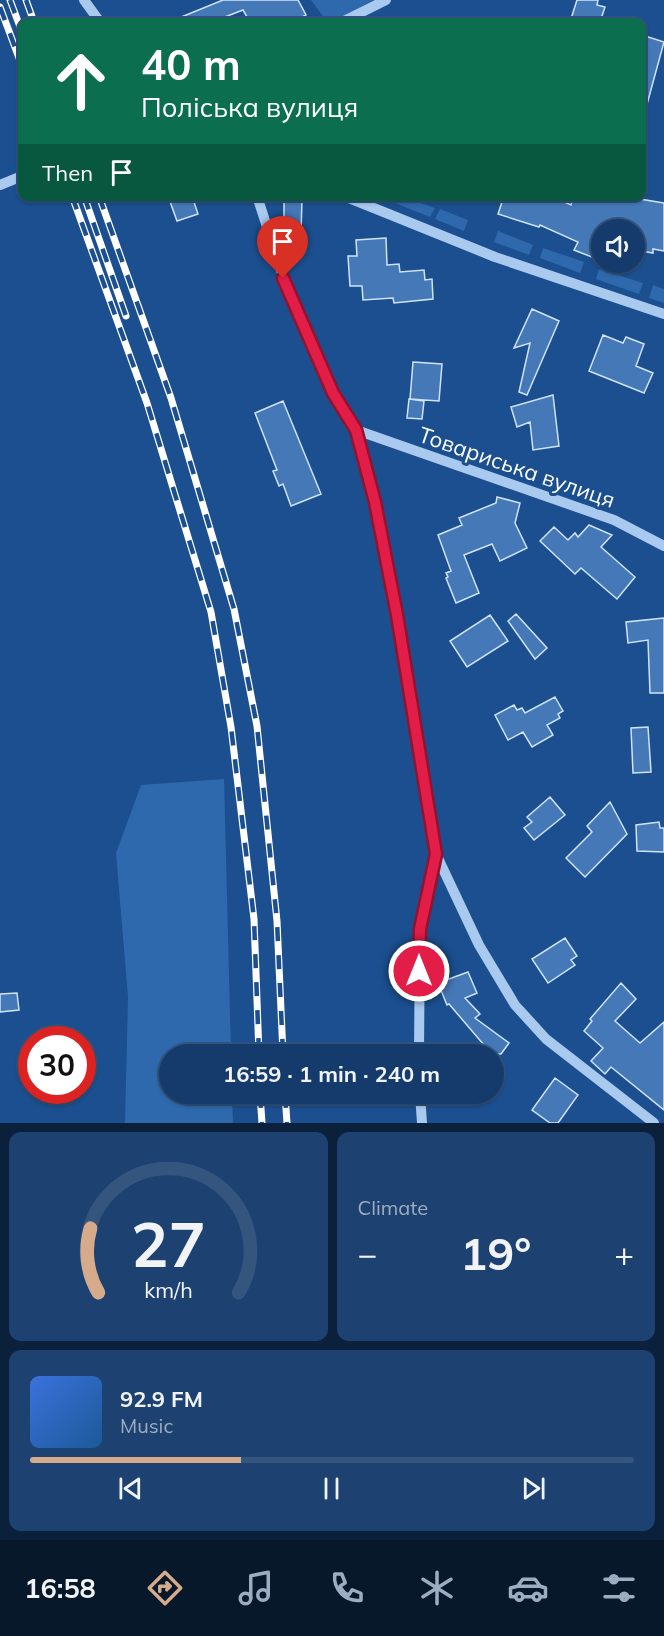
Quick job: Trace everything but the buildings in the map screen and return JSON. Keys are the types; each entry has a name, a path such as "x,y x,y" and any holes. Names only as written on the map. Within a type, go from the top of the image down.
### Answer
{"street":[{"path":"84,0 97,18"},
{"path":"350,18 386,0"},
{"path":"0,185 18,178"},
{"path":"259,201 290,298 333,393 356,430 375,502 397,615 436,854 479,945 515,1005 546,1039 654,1123"},
{"path":"356,201 495,257 664,314"},
{"name":"Товариська вулиця","path":"356,430 614,520 664,546"},
{"path":"419,1044 420,929 436,854"},
{"path":"421,1104 422,1123"}],"shaded area":[{"path":"311,0 373,0 339,18 324,18"},
{"path":"390,201 415,201 435,208 430,217"},
{"path":"440,209 468,220 464,231 435,219"},
{"path":"498,231 533,245 529,255 494,242"},
{"path":"543,248 584,262 580,273 540,258"},
{"path":"598,273 612,273 643,283 639,294 596,279"},
{"path":"653,285 664,289 664,303 649,298"},
{"path":"224,779 231,1044 159,1044 159,1104 232,1104 233,1123 125,1123 128,997 116,853 141,785"}],"railway":[{"path":"10,0 18,21"},
{"path":"26,0 33,18"},
{"path":"0,7 18,55"},
{"path":"74,201 147,403 211,612 231,727 254,919 259,1044"},
{"path":"86,201 126,316"},
{"path":"101,201 171,398 234,609 257,726 277,921 283,1044"},
{"path":"261,1104 262,1123"},
{"path":"286,1104 287,1123"}],"route":[{"path":"283,278 333,393 356,430 375,502 397,615 436,854 420,929 419,971"}]}
